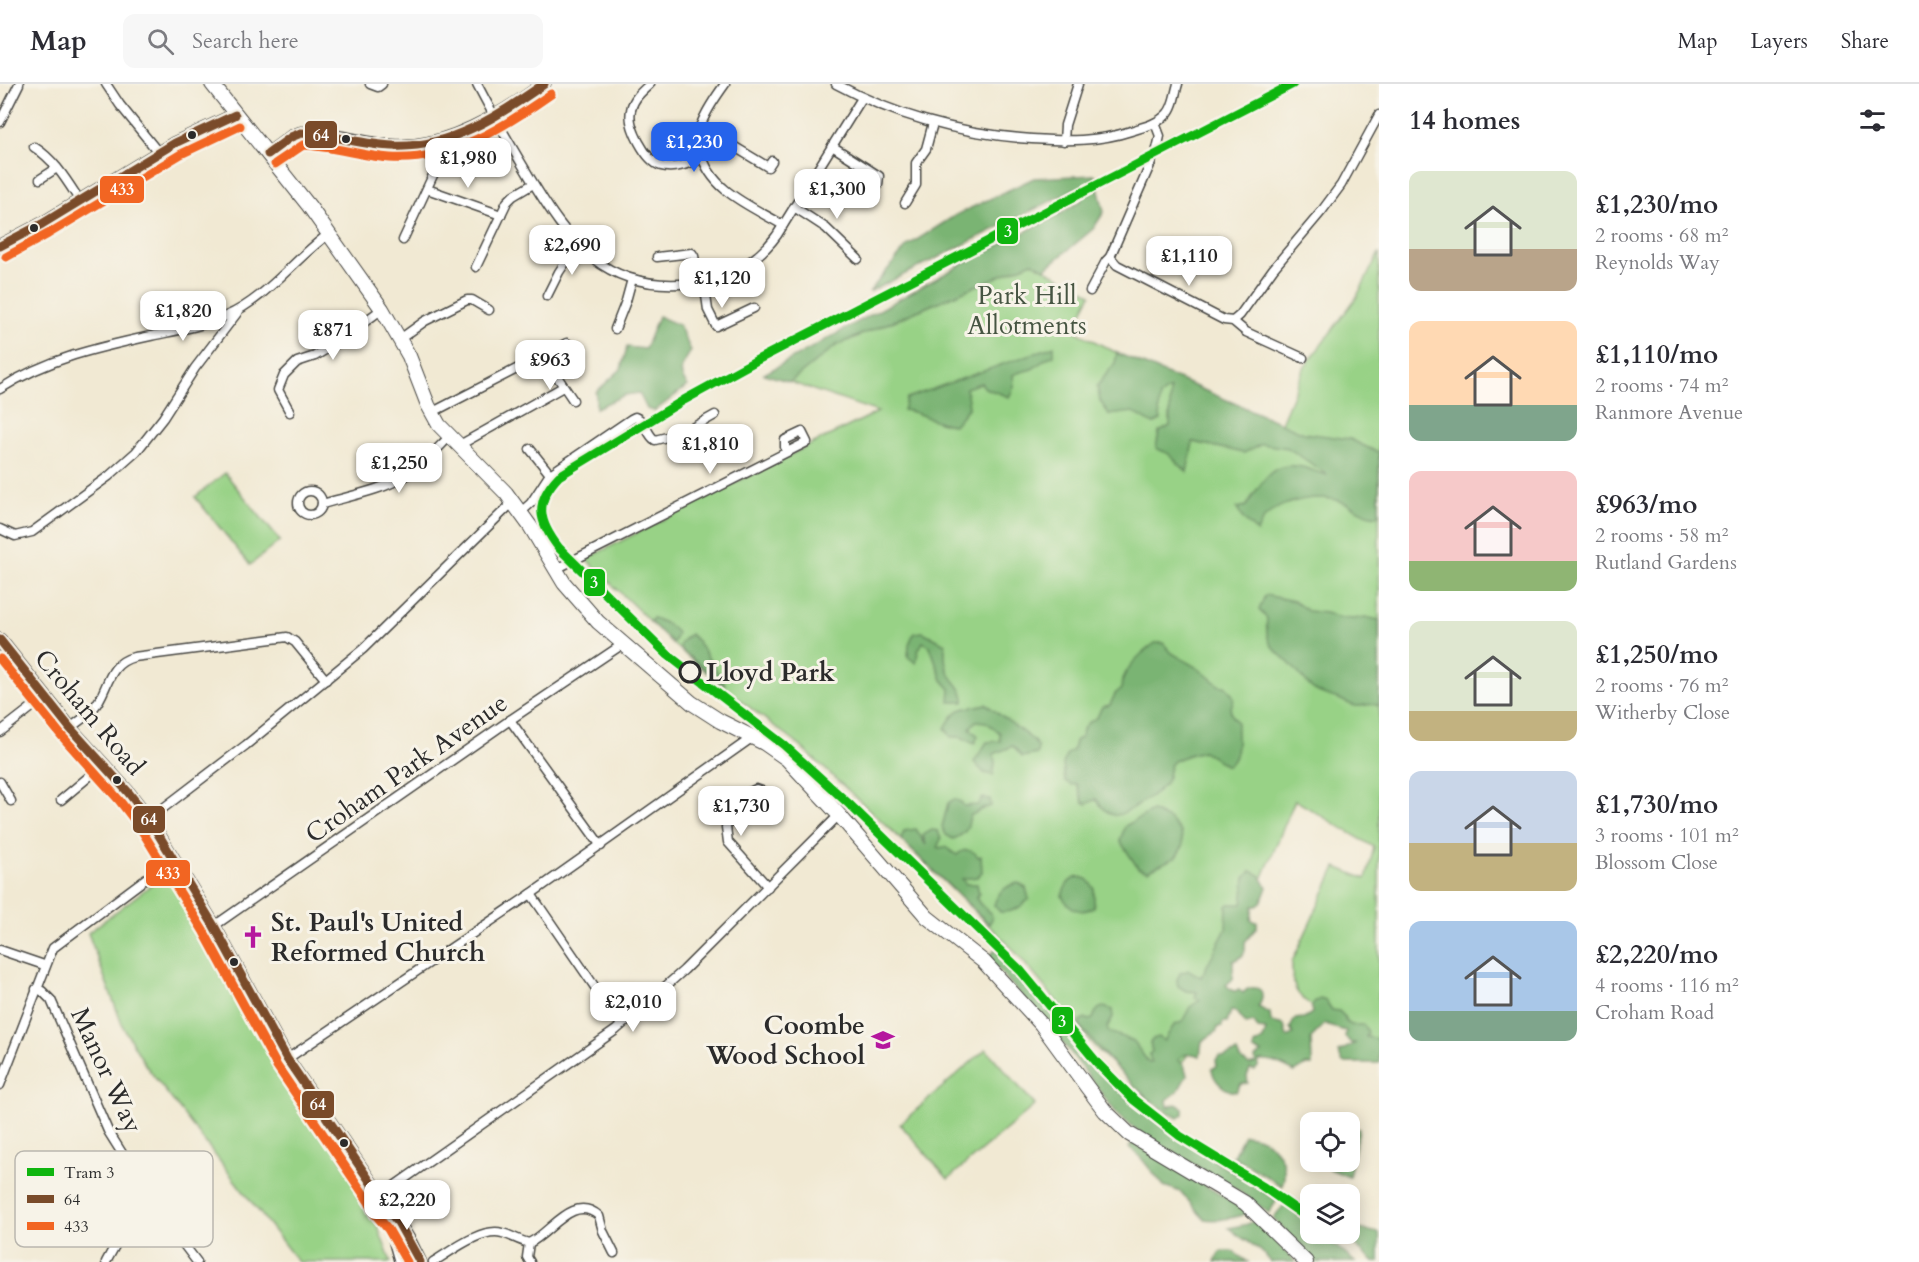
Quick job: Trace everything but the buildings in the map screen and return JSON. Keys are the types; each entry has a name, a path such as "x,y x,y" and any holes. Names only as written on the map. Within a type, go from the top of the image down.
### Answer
{"main road":[{"path":"212,84 330,234 382,309 416,370 432,412 454,441 492,477 517,507 564,583 586,609 692,703 787,759 927,917 984,962 1041,1024 1093,1095 1129,1134 1245,1203 1306,1262"}],"street":[{"path":"0,123 20,84"},
{"path":"106,84 158,153"},
{"path":"370,84 378,87 382,84"},
{"path":"477,84 493,116 562,230 576,245 601,265 632,279 657,285 701,282 724,276 750,262 771,244 862,98"},
{"path":"268,154 291,136 301,133 370,144 403,146 446,139 493,116 544,84"},
{"path":"650,84 634,101 630,112 632,126 639,142 652,159 661,166 675,167 703,158"},
{"path":"724,84 700,126 699,141 703,158 714,180 728,192 783,225"},
{"path":"836,84 862,98 909,117 995,136 1064,141 1116,136 1155,123 1168,114 1178,84"},
{"path":"1064,141 1065,125 1078,84"},
{"path":"0,246 24,235 158,153 236,115"},
{"path":"1233,321 1341,185 1379,115"},
{"path":"904,203 916,185 916,163 926,150 933,123"},
{"path":"1090,291 1110,257 1157,149 1160,136 1155,123"},
{"path":"700,126 768,167 772,161"},
{"path":"832,146 879,176 878,185"},
{"path":"34,147 57,168 80,201"},
{"path":"403,240 441,158"},
{"path":"40,180 57,168"},
{"path":"476,267 510,199 533,184"},
{"path":"427,189 501,215"},
{"path":"794,207 826,228 858,259"},
{"path":"0,389 31,371 66,356 208,323 238,310 330,234"},
{"path":"547,296 576,245"},
{"path":"657,257 692,253 708,310 716,326 754,308"},
{"path":"1110,257 1117,265 1224,320 1233,321 1246,332 1303,358"},
{"path":"615,329 627,301 632,279"},
{"path":"400,339 425,321 467,300 472,300 489,310"},
{"path":"290,412 278,390 284,375 297,362 315,356 335,344 382,309"},
{"path":"0,529 15,536 32,532 128,460 157,427 195,368 238,310"},
{"path":"432,412 567,343"},
{"path":"550,366 573,400"},
{"path":"322,504 404,477 454,441 563,387"},
{"path":"149,819 326,680 517,507 531,502 550,474 633,418 642,420 650,436 655,440 683,433 715,415"},
{"path":"556,569 787,452 785,440 802,432 807,442"},
{"path":"530,449 550,474"},
{"path":"70,728 93,709 123,660 134,657 287,637 296,642 326,680"},
{"name":"Croham Road","path":"0,640 70,728 104,764 149,819 214,926 287,1059 398,1222 420,1262"},
{"name":"Croham Park Avenue","path":"214,926 623,644"},
{"path":"0,732 45,697"},
{"path":"510,720 601,846"},
{"path":"287,1059 601,846 753,737"},
{"path":"61,800 104,764"},
{"path":"0,782 11,801"},
{"path":"768,887 728,842 726,827 733,804 756,789 767,794 777,804"},
{"path":"401,1262 383,1202 621,1025 684,970 839,815"},
{"path":"0,1085 50,951 172,859"},
{"path":"531,894 621,1025"},
{"path":"0,950 44,965"},
{"name":"Manor Way","path":"36,989 42,991 51,1000 108,1131 120,1151"},
{"path":"433,1262 477,1236 493,1232 500,1232 528,1243 535,1240 563,1216 579,1208 588,1209 599,1216 603,1231 614,1253"},
{"path":"528,1243 527,1257 530,1262"},
{"path":"106,1262 114,1247"},
{"name":"Manor Way","path":"186,1247 197,1262"}],"green space":[{"path":"1095,175 1104,212 1093,229 1045,269 1032,262 837,345 790,382 764,374 966,262 1062,213 1082,200 1077,188 869,292 907,246 956,215 1034,178"},
{"name":"Lloyd Park","path":"1379,253 1379,1043 1310,1005 1296,990 1292,976 1292,962 1336,867 1366,879 1374,847 1295,800 1263,877 1208,981 1200,1040 1150,1101 1095,1047 1012,948 888,827 799,745 732,694 676,647 586,559 878,412 790,382 835,346 1032,262 1091,294 1073,330 1117,353 1139,370 1280,425 1304,368 1356,298"},
{"path":"658,316 679,325 691,351 681,372 688,386 654,411 647,409 639,393 625,395 596,408 596,392 621,369 627,347 645,349"},
{"path":"1054,346 1054,355 1032,369 1013,375 1014,387 1009,397 985,388 981,383 966,388 969,407 954,425 903,410 907,398"},
{"path":"1117,353 1304,433 1350,439 1379,453 1379,515 1366,514 1335,500 1304,499 1274,510 1265,518 1257,532 1244,520 1237,508 1246,506 1262,482 1274,470 1291,466 1302,467 1328,475 1288,448 1262,444 1244,453 1193,442 1187,472 1169,454 1156,448 1159,432 1170,426 1170,389 1160,396 1161,420 1153,424 1133,412 1109,415 1100,401 1097,386 1115,363"},
{"path":"225,473 280,541 250,565 195,497"},
{"path":"1265,595 1294,601 1308,611 1326,613 1339,618 1365,617 1379,620 1379,706 1354,705 1322,694 1309,685 1269,642 1267,618 1259,610"},
{"path":"653,618 666,624 677,633 674,642 650,622"},
{"path":"923,632 945,644 947,670 961,690 964,702 949,702 950,689 942,680 930,646 923,642 918,651 916,663 908,657 909,644 914,633"},
{"path":"690,634 698,642 724,685 679,648 681,642"},
{"path":"1155,643 1163,643 1172,653 1230,691 1234,699 1230,708 1237,722 1236,752 1227,766 1203,751 1179,759 1170,765 1167,782 1161,788 1132,809 1113,815 1105,810 1096,799 1087,804 1083,802 1077,784 1072,785 1065,781 1063,764 1067,754 1073,750 1075,741 1082,736 1085,726 1097,717 1102,707 1110,705 1115,694 1121,689 1129,669 1138,657"},
{"path":"986,704 1033,740 1038,747 1037,754 1022,757 1013,746 994,754 993,775 984,773 974,762 987,742 1000,741 1000,733 986,722 976,721 970,728 978,736 974,744 961,737 951,737 945,728 957,711"},
{"path":"982,798 990,799 991,806 970,816 967,828 961,835 953,839 946,835 942,827 948,803 954,799 964,806 978,805"},
{"path":"1152,811 1169,819 1181,832 1183,846 1176,857 1148,871 1138,868 1120,841 1125,826"},
{"path":"916,829 926,845 923,835 932,830 938,831 941,839 937,848 945,847 957,855 968,850 974,852 978,857 981,856 982,872 977,877 962,879 966,884 977,884 979,894 976,898 991,913 992,919 989,924 901,840 904,831"},
{"path":"172,869 213,934 248,1000 371,1209 391,1262 298,1262 146,1066 123,1027 88,933"},
{"path":"1251,871 1260,875 1267,887 1261,903 1253,906 1251,920 1257,922 1257,927 1245,942 1244,954 1233,961 1233,979 1226,985 1233,991 1239,990 1243,993 1252,988 1260,990 1262,998 1258,1007 1270,1013 1271,1022 1284,1025 1287,1037 1293,1034 1290,1028 1295,1019 1304,1018 1312,1013 1311,1008 1314,1002 1320,999 1326,1001 1332,1010 1339,1011 1344,1016 1346,1022 1351,1025 1364,1025 1368,1032 1366,1037 1379,1039 1379,1063 1343,1063 1338,1052 1356,1043 1351,1043 1345,1037 1346,1031 1325,1024 1311,1038 1312,1065 1306,1065 1295,1072 1273,1062 1259,1061 1255,1070 1250,1069 1247,1076 1248,1083 1241,1084 1236,1092 1232,1091 1223,1087 1214,1077 1212,1069 1217,1066 1216,1060 1219,1056 1224,1057 1237,1052 1240,1059 1249,1065 1256,1063 1255,1058 1262,1053 1253,1050 1254,1045 1263,1040 1266,1030 1258,1029 1254,1022 1246,1024 1237,1012 1231,1011 1227,1022 1223,1022 1216,1032 1202,1041 1200,1056 1183,1055 1178,1060 1184,1065 1187,1075 1178,1091 1167,1100 1168,1107 1176,1104 1183,1108 1183,1114 1178,1118 1150,1100 1124,1076 1079,1025 1080,1021 1085,1018 1093,1019 1100,1008 1105,1007 1112,1010 1113,1017 1107,1027 1109,1032 1133,1041 1149,1063 1152,1062 1149,1055 1152,1051 1150,1043 1153,1039 1159,1037 1164,1041 1174,1025 1182,1022 1190,1007 1200,1000 1195,998 1197,992 1186,991 1178,986 1177,980 1180,973 1189,970 1201,977 1226,929 1227,906 1242,904 1245,878"},
{"path":"1079,877 1087,879 1094,888 1094,907 1084,910 1076,909 1062,896 1070,882"},
{"path":"1018,883 1026,888 1029,899 1016,909 1000,912 994,905 998,896 1009,886"},
{"path":"995,949 1122,1093 1178,1137 1277,1200 1269,1213 1236,1189 1143,1135 1118,1115 1068,1049 988,958"},
{"path":"986,1049 1035,1105 948,1179 900,1124"},
{"path":"1244,1135 1263,1140 1277,1151 1284,1167 1282,1186 1233,1156"},
{"path":"1133,1142 1249,1212 1215,1220 1204,1219 1181,1192 1164,1186 1129,1147"},
{"path":"1337,1172 1350,1172 1349,1177"},
{"path":"1285,1204 1300,1216 1300,1244 1333,1244 1355,1262 1314,1262 1273,1218"},
{"path":"1254,1220 1296,1262 1271,1262 1262,1252 1229,1228 1248,1224"},
{"path":"1360,1229 1379,1233 1379,1262 1374,1262 1353,1244 1360,1244"},
{"path":"1232,1251 1248,1262 1215,1262 1220,1252"}],"tram line":[{"name":"3","path":"1293,84 759,359 684,400 559,476 546,494 542,503 542,512 547,529 559,548 668,655 784,745 849,804 1021,971 1099,1065 1134,1100 1180,1136 1262,1186 1300,1212"}],"transit line":[{"name":"64","path":"268,154 291,137 301,133 393,146 434,142 454,136 492,118 544,84"},
{"name":"433","path":"275,164 303,145 390,158 412,158 434,154 455,148 495,130 551,94"},
{"name":"64","path":"0,246 42,224 175,143 235,115"},
{"name":"433","path":"6,257 181,154 240,126"},
{"name":"64","path":"0,640 70,728 128,792 149,819 214,926 287,1059 380,1196 385,1207 398,1222 420,1262"},
{"name":"433","path":"0,659 139,826 204,932 277,1066 375,1214 388,1229 407,1262"}],"place":[{"name":"Lloyd Park","path":"690,672"},
{"name":"St. Paul's United Reformed Church","path":"253,937"},
{"name":"Coombe Wood School","path":"883,1040"}],"park label":[{"name":"Park Hill Allotments","path":"1027,310"}]}
